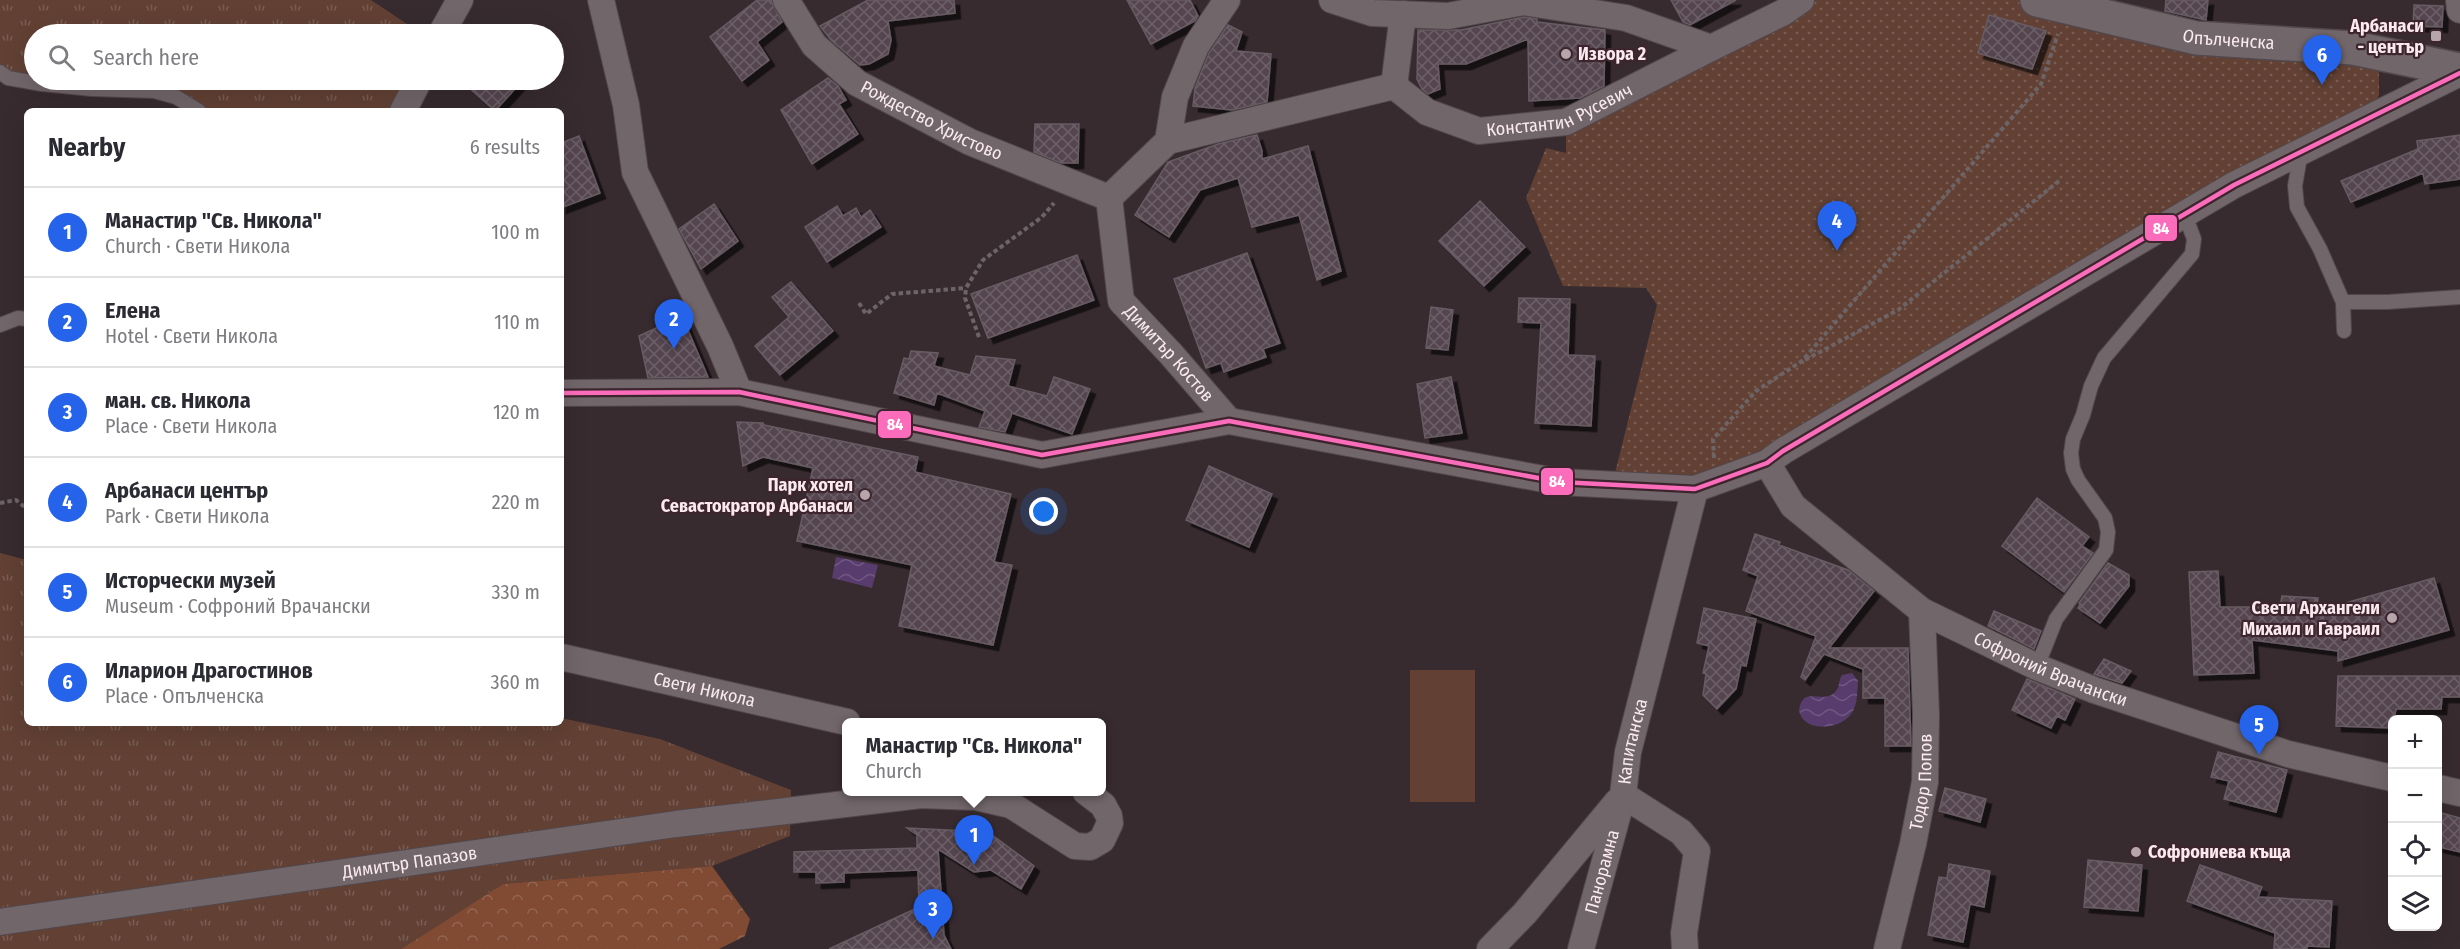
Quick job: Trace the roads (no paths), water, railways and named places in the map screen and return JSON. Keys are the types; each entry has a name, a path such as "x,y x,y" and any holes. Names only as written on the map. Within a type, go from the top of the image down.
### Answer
{"street":[{"path":"447,24 460,0"},
{"path":"600,0 626,105 635,172 720,346 739,392"},
{"name":"Рождество Христово","path":"786,0 814,45 857,83 970,142 1109,198"},
{"path":"1168,141 1175,97 1196,46 1227,0"},
{"path":"1332,0 1372,13 1448,16 1524,2 1626,18 1711,48"},
{"name":"Константин Русевич","path":"1394,86 1426,112 1479,131 1566,122 1784,12 1801,0"},
{"path":"2459,0 2460,10"},
{"name":"Опълченска","path":"2052,4 2196,38 2354,48 2460,72"},
{"path":"1109,198 1168,141 1394,86 1403,15"},
{"path":"564,393 739,392 1042,455 1229,421 1560,482 1705,486 1767,463 1783,451 2234,185 2460,72"},
{"path":"405,108 414,90"},
{"name":"Димитър Костов","path":"1109,198 1121,301 1229,421"},
{"name":"Софроний Врачански","path":"1767,463 1793,506 1922,611 2037,667 2094,690 2288,754 2388,777"},
{"name":"Капитанска","path":"1490,949 1525,913 1623,795 1628,752 1705,486"},
{"name":"Тодор Попов","path":"1887,949 1913,844 1924,782 1926,715 1922,611"},
{"name":"Свети Никола","path":"564,658 842,722"},
{"path":"2442,789 2460,793"},
{"path":"1623,795 1681,832 1697,851 1684,933 1685,949"},
{"name":"Панорамна","path":"1581,949 1623,795"},
{"name":"Димитър Папазов","path":"0,922 676,824 913,796"},
{"name":"Димитър Папазов","path":"948,796 976,797 1011,805 1068,842 1090,847 1102,840 1110,823 1107,810 1091,796"}],"lane":[{"path":"0,72 8,78 24,81"},
{"path":"123,90 154,91 176,97 194,108"},
{"path":"2301,151 2295,186 2296,207 2320,249 2343,302 2344,331"},
{"path":"2037,667 2056,619 2106,550 2108,532 2105,518 2078,480 2073,469 2073,439 2091,386 2104,358 2192,254 2194,239 2185,215"},
{"path":"2343,302 2388,302 2460,297"},
{"path":"0,325 18,318 24,319"}],"water":[{"path":"836,557 878,565 872,588 832,578"},
{"path":"1852,673 1858,681 1857,698 1855,707 1846,719 1823,727 1808,723 1802,718 1799,711 1804,699 1829,696 1837,689 1842,675"}],"place":[{"name":"Арбанаси - център","path":"2436,36"},
{"name":"Извора 2","path":"1566,54"},
{"name":"Иларион Драгостинов","path":"2322,85"},
{"name":"Арбанаси център","path":"1837,251"},
{"name":"Елена","path":"674,349"},
{"name":"Парк хотел Севастократор Арбанаси","path":"865,495"},
{"name":"Свети Архангели Михаил и Гавраил","path":"2392,618"},
{"name":"Исторчески музей","path":"2259,755"},
{"name":"Софрониева къща","path":"2136,852"},
{"name":"Манастир \"Св. Никола\"","path":"974,865"},
{"name":"ман. св. Никола","path":"933,939"}]}
